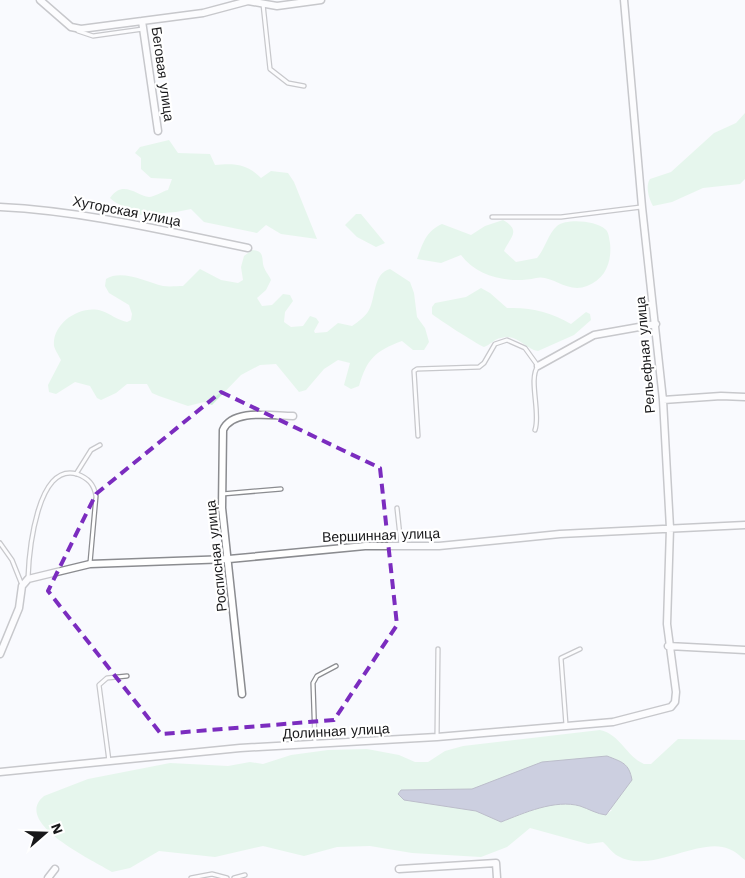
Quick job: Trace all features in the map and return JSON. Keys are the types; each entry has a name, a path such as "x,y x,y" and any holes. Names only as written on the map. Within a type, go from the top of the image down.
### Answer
{"street":[{"path":"40,0 76,29 203,13 248,1 277,6 321,0"},
{"name":"Рельефная улица","path":"624,0 642,207 663,400 670,528 666,624 676,692 675,702 671,707"},
{"name":"Беговая улица","path":"142,21 158,131"},
{"name":"Хуторская улица","path":"0,206 75,214 248,248"},
{"path":"538,366 594,334 656,324"},
{"path":"663,400 721,396 745,398"},
{"name":"Росписная улица","path":"242,694 229,559 224,536 221,494 223,430 226,424 240,417 293,416"},
{"name":"Вершинная улица","path":"28,579 90,564 229,559 365,546 439,546 560,534 745,525"},
{"path":"0,654 19,608 22,586 28,579"},
{"path":"668,646 745,650"},
{"name":"Долинная улица","path":"0,772 240,748 437,737 614,722 671,707"},
{"path":"398,869 496,863 497,878"},
{"path":"48,878 55,869"}],"lane":[{"path":"263,4 270,69 288,83 304,86"},
{"path":"76,29 88,36 143,29"},
{"path":"492,217 561,217 642,207"},
{"path":"418,436 415,369 478,367 484,363 495,344 507,340 514,341 525,348 538,366 535,374 537,418 535,430"},
{"path":"76,474 91,450 100,445"},
{"path":"28,579 29,557 44,493 56,476 63,472 84,477 94,488 90,564"},
{"path":"221,494 281,488"},
{"path":"397,508 401,546"},
{"path":"0,543 12,560 22,586"},
{"path":"566,726 561,658 580,648"},
{"path":"437,737 438,649"},
{"path":"315,745 313,683 317,676 336,666"},
{"path":"109,762 99,685 107,678 127,676"},
{"path":"191,878 212,874 227,878"},
{"path":"234,878 245,876"}],"highlighted area":[{"path":"221,392 380,468 397,625 334,720 161,734 48,591 96,494"}],"green space":[{"path":"745,113 745,179 740,184 703,188 672,202 653,206 648,189 650,179 671,172 714,133 736,123"},
{"path":"169,140 178,153 210,154 215,165 229,164 246,167 261,178 271,171 288,173 294,182 317,239 281,234 266,225 257,233 204,222 191,209 138,215 110,198 115,192 125,189 149,197 168,190 172,179 151,178 141,169 141,158 135,153 140,147"},
{"path":"356,214 361,214 385,243 376,247 357,237 345,225"},
{"path":"503,220 509,224 513,231 504,251 516,262 537,258 557,226 574,221 588,222 605,229 609,235 610,243 609,263 603,274 594,283 580,288 573,288 542,278 516,280 495,277 476,269 461,255 441,263 417,259 423,243 429,234 442,224 471,235 485,226"},
{"path":"252,250 258,251 261,254 264,266 271,280 266,290 257,298 262,306 272,305 283,294 290,295 293,301 285,312 284,322 291,327 303,326 310,316 316,318 319,322 314,331 315,333 327,332 338,323 352,326 362,319 367,312 371,305 378,280 385,271 390,269 410,282 414,293 417,317 425,328 429,342 424,350 413,350 402,341 385,348 373,357 365,369 359,386 351,389 344,385 350,363 338,360 324,369 306,390 299,392 276,364 260,365 241,375 212,405 204,402 188,406 152,393 147,384 127,384 116,393 101,400 97,398 90,386 75,382 56,394 49,392 48,385 61,360 54,346 55,338 58,330 69,317 85,310 94,310 105,312 123,321 131,320 132,314 129,305 109,293 105,286 106,279 119,275 134,277 163,286 183,286 200,269 221,280 238,283 243,280 241,267 244,256"},
{"path":"481,288 490,293 507,308 524,308 540,311 556,316 571,324 586,312 590,314 591,320 574,335 538,351 533,350 516,339 507,337 496,340 484,347 432,314 432,307 435,303 466,297"},
{"path":"600,730 613,736 632,756 644,764 651,764 678,739 745,740 745,860 731,850 717,846 704,847 660,859 631,861 616,855 603,842 588,844 530,828 507,847 481,857 412,853 370,846 337,847 304,856 263,846 215,857 159,851 130,868 112,872 59,840 38,818 37,807 44,796 88,779 170,763 228,766 250,762 263,764 291,755 328,750 367,749 399,755 415,762 428,762 445,751 463,746","holes":["501,778 612,810 606,815 580,806 560,804 540,808 501,822 476,811 404,800 401,790 472,789"]}],"water":[{"path":"607,756 624,764 631,774 632,780 606,815 580,806 560,804 540,808 501,822 476,811 404,800 398,794 401,790 472,789 542,762"}]}
